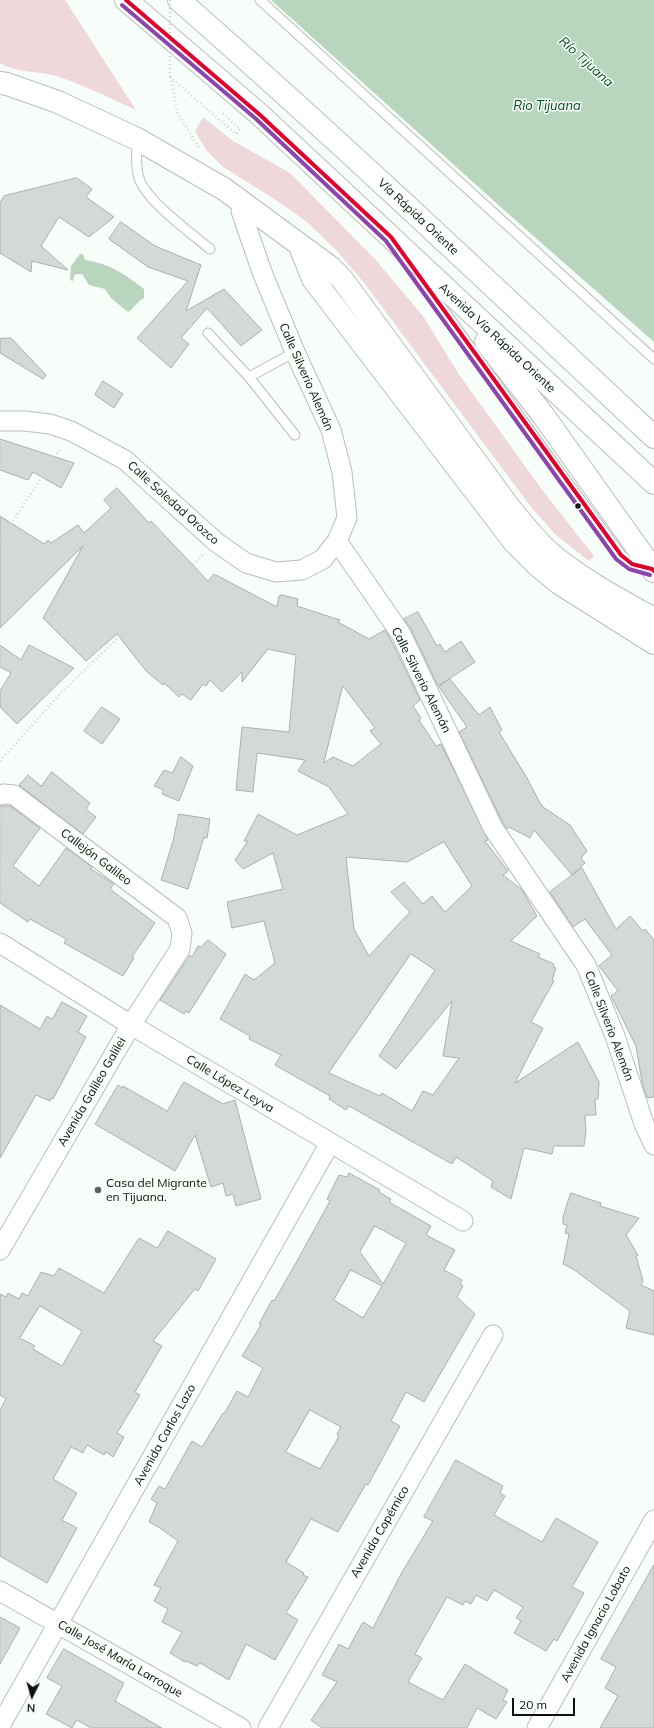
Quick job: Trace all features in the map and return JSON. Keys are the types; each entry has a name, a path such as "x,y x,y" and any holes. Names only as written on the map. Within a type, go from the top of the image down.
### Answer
{"main road":[{"name":"Avenida Vía Rápida Oriente","path":"126,0 259,114 391,237 443,288 654,483"},
{"name":"Vía Rápida Oriente","path":"179,0 262,72 654,437"},
{"path":"0,83 7,84 58,102 137,139 224,189 330,267 342,279 509,508 532,535 550,553 580,576 654,619"},
{"path":"300,246 313,279 515,543 536,564 559,583 654,643"},
{"path":"443,288 543,415 653,570"}],"street":[{"name":"Calle Silverio Alemán","path":"242,202 241,211 262,272 294,352 331,430 342,472 347,518 337,541 401,634 494,828 586,965 615,1036 644,1124 654,1145"},
{"name":"Calle Soledad Orozco","path":"0,421 25,421 50,424 71,431 125,460 216,542 246,563 276,572 302,570 323,559 337,541"},
{"name":"Callejón Galileo","path":"0,795 14,795 177,918 182,933"},
{"name":"Avenida Galileo Galilei","path":"0,1250 131,1025 180,949 182,933"},
{"name":"Calle López Leyva","path":"0,943 131,1025 463,1221"},
{"name":"Avenida Carlos Lazo","path":"0,1726 330,1143"},
{"name":"Avenida Copérnico","path":"268,1728 493,1335"},
{"name":"Avenida Ignacio Lobato","path":"537,1728 654,1520"},
{"name":"Calle José María Larroque","path":"0,1591 241,1728"}],"lane":[{"path":"260,0 654,359"},
{"path":"137,139 137,169 139,179 144,188 155,202 210,249"},
{"path":"391,237 621,555 632,564 653,570"},
{"path":"208,333 249,377 295,435"},
{"path":"249,377 294,352"}],"path":[{"path":"170,0 170,77 177,112 204,155"},
{"path":"0,541 71,431"},
{"path":"0,761 58,696 216,542"}],"shaded area":[{"path":"0,0 65,0 136,110 97,92 56,76 13,69 0,63"},
{"path":"203,117 233,141 290,173 374,258 423,316 460,376 543,491 594,556 589,561 556,535 531,507 365,284 336,250 307,222 279,202 223,167 206,150 195,131"}],"water":[{"name":"Rio Tijuana","path":"271,0 654,0 654,342 504,210"},
{"path":"80,254 83,254 85,260 102,264 117,270 144,289 144,298 128,312 111,298 105,289 89,285 82,274 76,274 73,281 70,280 71,266"}],"building":[{"path":"77,178 92,189 86,197 114,217 89,237 59,217 41,246 68,270 32,261 31,272 0,253 0,203 4,196"},
{"path":"121,222 155,246 201,265 186,311 224,289 262,330 241,346 207,308 181,338 189,344 171,368 137,338 188,281 148,267 109,239"},
{"path":"11,338 46,375 43,379 0,353 0,339"},
{"path":"103,381 123,394 114,408 95,395"},
{"path":"0,439 74,463 61,488 33,472 28,480 0,470"},
{"path":"117,488 149,523 151,521 208,581 214,574 277,607 279,596 282,595 298,599 297,606 340,620 338,622 369,639 385,630 391,640 420,700 413,706 421,718 419,720 436,746 441,744 488,840 485,841 508,871 503,875 522,890 537,916 511,941 540,954 538,957 554,964 553,967 556,968 552,980 554,981 531,1022 543,1028 515,1083 578,1042 599,1082 598,1099 595,1099 596,1115 585,1115 586,1131 584,1146 554,1146 552,1154 524,1148 511,1199 491,1187 493,1181 456,1157 452,1164 349,1106 346,1110 329,1099 330,1096 275,1065 281,1055 249,1039 250,1036 220,1019 245,974 254,980 275,963 264,921 232,928 227,902 283,889 273,853 243,869 235,860 248,841 244,841 258,814 297,835 348,814 329,787 298,771 305,760 257,753 253,792 236,790 242,727 289,732 296,655 268,649 242,682 242,672 222,692 210,680 206,686 203,684 191,700 182,694 179,697 164,683 163,685 146,671 117,634 86,661 43,618 83,546 0,628 0,516 44,544 48,540 51,543 78,525 84,533 111,508 104,500","holes":["343,686 375,728 370,731 381,744 353,766 333,757 324,763","444,842 472,886 445,912 432,896 423,904 404,882 391,892 410,912 369,956 354,929 346,857 407,862","411,954 435,970 379,1056 396,1069 452,1001 443,1056 459,1058 433,1095 423,1091 412,1111 382,1093 380,1096 329,1073"]},
{"path":"418,612 437,646 440,644 445,652 461,641 475,662 438,686 411,629 404,619"},
{"path":"0,645 21,660 29,645 74,668 17,724 0,707 0,691 11,673 0,667"},
{"path":"450,679 479,715 490,707 502,730 499,732 527,778 540,803 543,807 570,825 587,851 581,858 585,863 572,875 534,830 530,838 509,827 507,829 503,823 459,732 467,727 439,687"},
{"path":"102,707 120,719 102,744 84,731"},
{"path":"181,757 193,766 179,801 162,794 164,790 154,786 164,770 172,773"},
{"path":"52,772 90,803 86,809 96,817 83,834 19,785 28,775 41,786"},
{"path":"0,806 10,806 40,828 13,866 39,886 66,848 92,867 91,869 114,884 110,889 155,923 132,957 134,958 123,976 64,943 66,939 30,919 28,922 0,903"},
{"path":"179,814 210,819 207,838 204,837 188,889 161,880 173,841"},
{"path":"582,868 616,929 630,916 643,931 645,929 654,940 654,1097 647,1098 642,1082 636,1046 611,996 618,991 599,966 612,955 585,919 573,927 550,892"},
{"path":"208,940 226,954 189,1013 186,1011 184,1014 160,1000 190,955 192,957 198,946 201,947"},
{"path":"62,1002 87,1016 78,1032 86,1037 53,1099 51,1098 50,1101 36,1095 0,1158 0,1005 40,1029 47,1016 52,1019"},
{"path":"184,1082 223,1104 235,1100 261,1199 236,1206 233,1194 226,1196 223,1183 211,1187 195,1135 175,1171 95,1124 118,1085 122,1088 123,1086 167,1111"},
{"path":"349,1173 380,1190 379,1192 391,1199 389,1202 431,1226 426,1235 455,1250 444,1270 462,1280 460,1284 463,1286 457,1297 475,1314 424,1402 406,1392 391,1421 400,1426 368,1485 366,1484 338,1532 311,1519 286,1562 308,1577 286,1613 298,1620 275,1660 246,1644 229,1680 200,1663 197,1666 186,1661 185,1662 170,1653 182,1632 162,1622 168,1609 154,1601 161,1588 154,1585 178,1541 149,1522 157,1503 151,1499 159,1486 165,1489 192,1441 202,1447 237,1391 248,1397 263,1368 242,1356 261,1325 259,1324 272,1300 274,1301 330,1201 327,1199 339,1175 347,1177","holes":["375,1226 406,1243 383,1284 360,1252","351,1270 382,1286 363,1318 334,1300","310,1410 341,1427 337,1434 339,1436 320,1469 286,1452"]},
{"path":"571,1193 601,1203 600,1206 639,1218 626,1235 638,1255 636,1256 643,1281 641,1285 654,1291 654,1335 626,1328 630,1311 573,1269 563,1264 569,1234 565,1233 567,1225 563,1224 563,1217"},
{"path":"168,1231 216,1259 198,1291 195,1289 153,1341 162,1346 135,1392 140,1395 117,1433 124,1437 113,1457 106,1452 104,1455 87,1445 83,1453 71,1447 53,1479 77,1493 62,1520 77,1528 47,1583 0,1556 0,1410 6,1399 0,1395 0,1294 6,1297 8,1293 19,1299 22,1293 28,1296 41,1272 54,1276 59,1268 104,1293 139,1238 157,1248","holes":["40,1306 82,1331 62,1366 33,1349 35,1346 20,1338"]},
{"path":"456,1460 503,1486 500,1493 505,1496 494,1515 542,1542 556,1518 598,1542 572,1587 584,1593 557,1641 554,1639 546,1651 514,1633 521,1621 516,1618 523,1607 494,1590 487,1601 476,1595 471,1604 465,1601 463,1605 447,1597 415,1654 422,1658 408,1682 443,1700 465,1664 508,1690 503,1700 507,1702 496,1719 477,1708 467,1728 322,1728 311,1720 337,1682 322,1675 339,1644 348,1649 363,1622 373,1628 402,1572 433,1521 424,1517"},
{"path":"654,1565 654,1728 600,1728 618,1696 605,1688 616,1667 601,1659"},
{"path":"0,1617 20,1628 0,1664"},
{"path":"64,1649 124,1683 115,1701 162,1728 91,1728 77,1720 72,1728 46,1714 62,1686 47,1678"}],"transit line":[{"path":"126,0 259,114 391,237 621,555 632,564 652,569 654,571"},
{"path":"122,5 255,118 386,241 616,559 629,569 650,575"}],"place":[{"name":"Casa del Migrante en Tijuana.","path":"98,1190"}],"water label":[{"name":"Río Tijuana","path":"586,62"}]}
